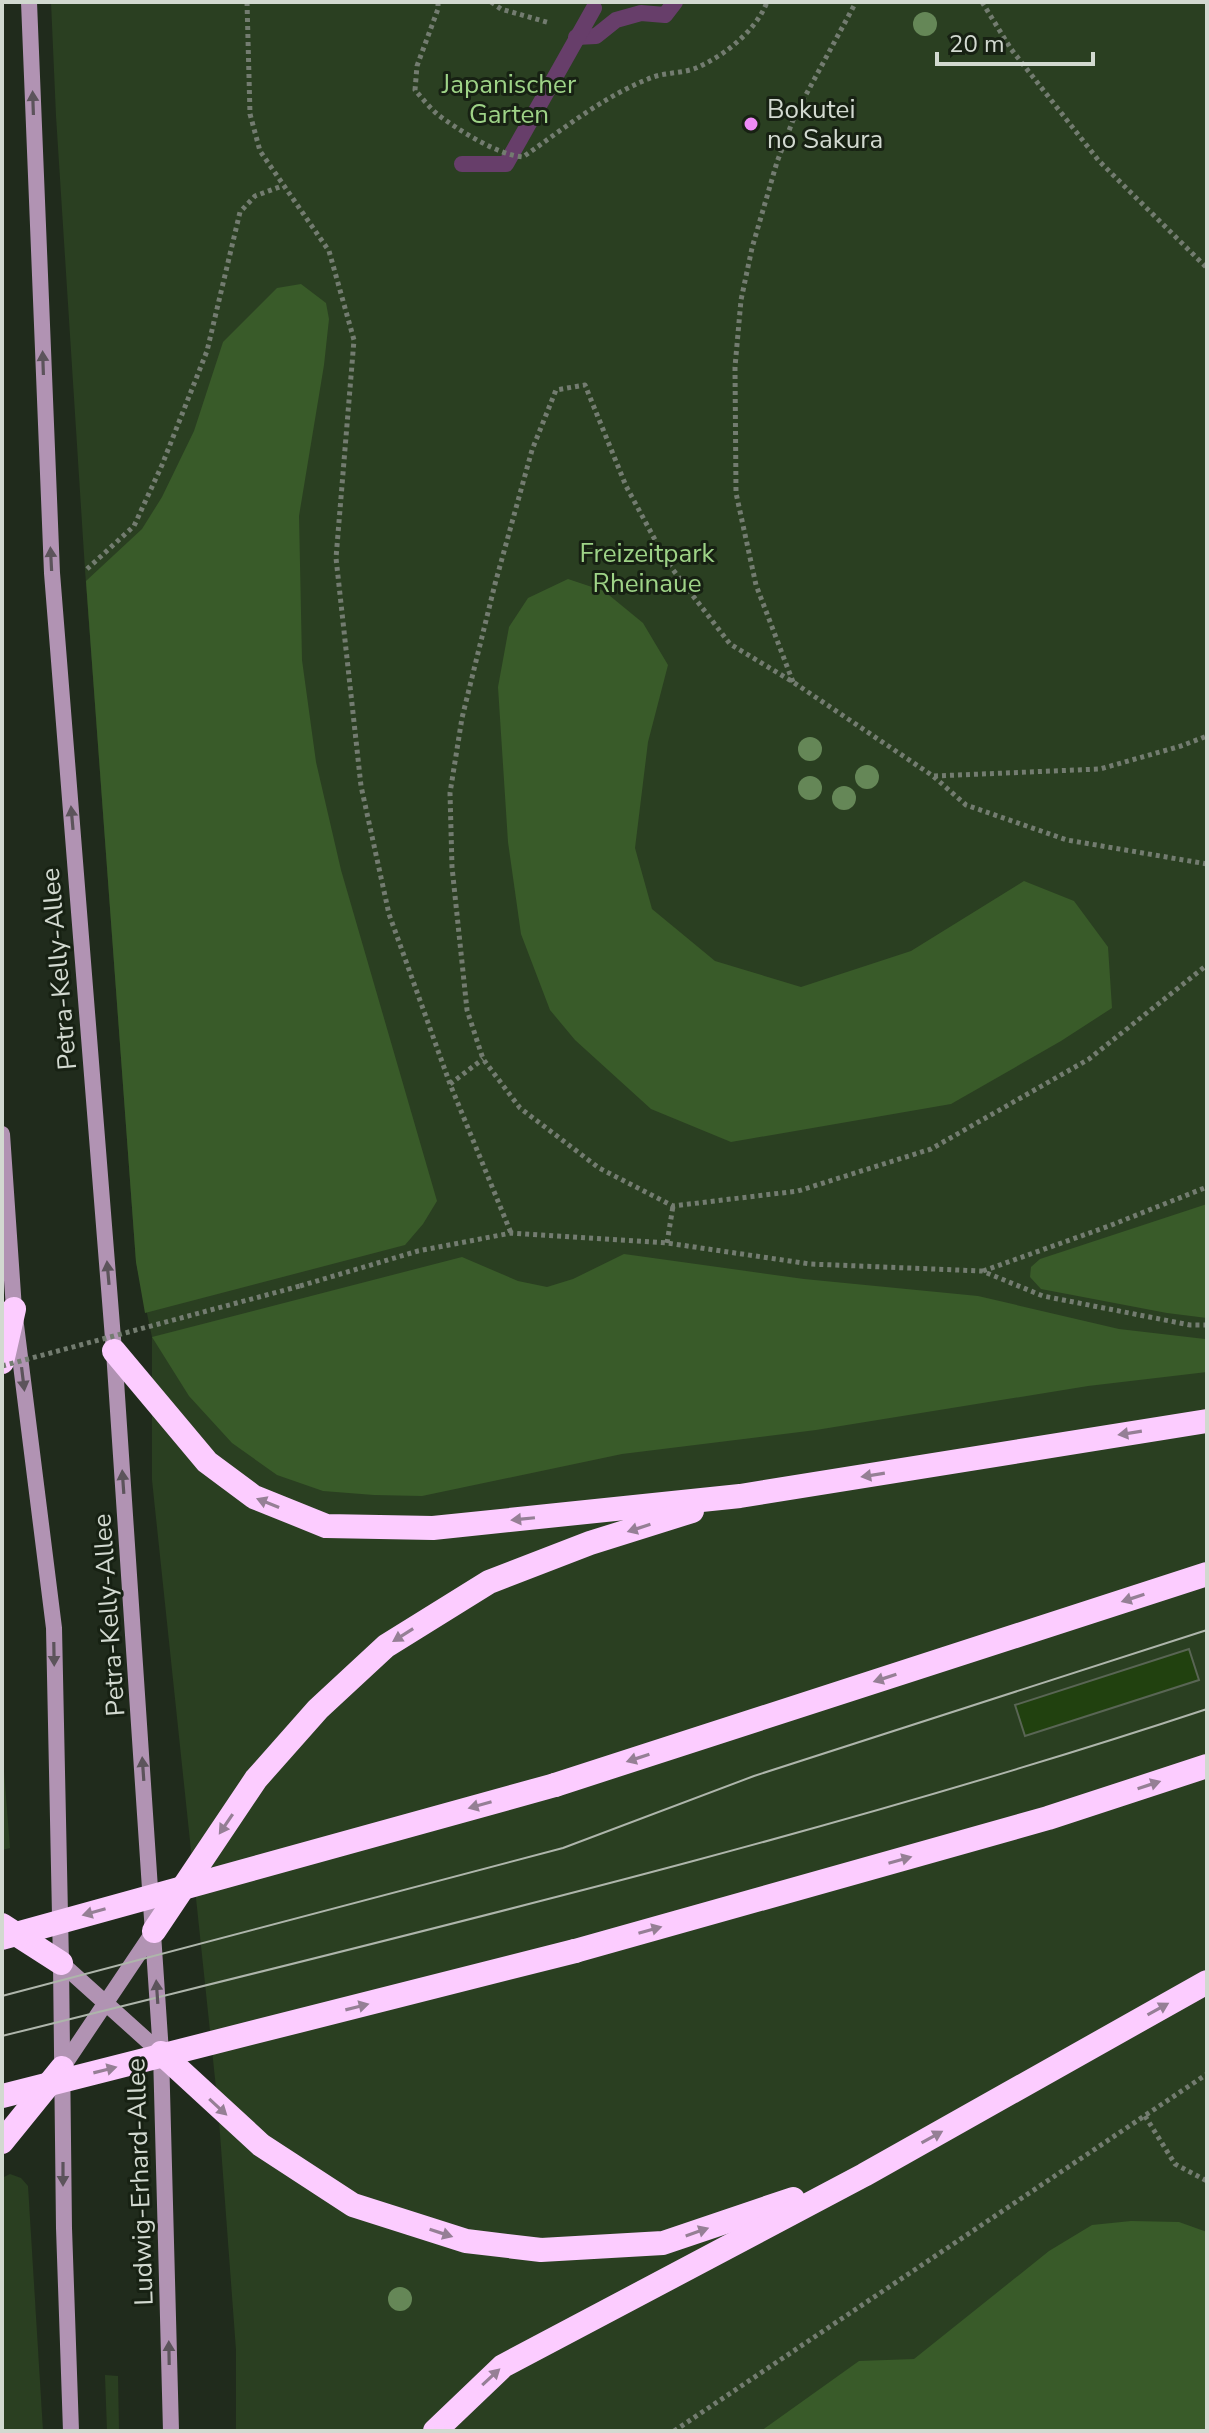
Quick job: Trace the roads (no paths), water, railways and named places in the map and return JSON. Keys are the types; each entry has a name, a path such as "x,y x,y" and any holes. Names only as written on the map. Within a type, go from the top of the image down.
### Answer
{"highway":[{"path":"2,1364 14,1309"},
{"path":"114,1351 207,1462 254,1497 326,1526 433,1528 740,1496 1207,1421"},
{"path":"154,1931 256,1779 318,1709 386,1646 489,1582 590,1543 740,1496"},
{"path":"2,1938 555,1785 1207,1574"},
{"path":"2,2096 575,1951 1048,1818 1207,1766"},
{"path":"2,1925 61,1963"},
{"path":"435,2431 503,2366 864,2175 1207,1982"},
{"path":"161,2053 261,2145 353,2205 466,2241 541,2250 663,2243 864,2175"},
{"path":"2,2142 62,2068"}],"main road":[{"name":"Petra-Kelly-Allee","path":"29,2 52,573 114,1351 154,1931"},
{"path":"2,1134 14,1309 54,1628 64,2228 71,2431"},
{"path":"62,2068 154,1931"},
{"name":"Ludwig-Erhard-Allee","path":"154,1931 161,2053 171,2431"},
{"path":"61,1963 161,2053"}],"waterway":[{"path":"576,37 596,36 616,20 641,13 665,15 675,2"},
{"path":"462,164 506,164 594,8"}],"tram line":[{"path":"2,1996 563,1848 754,1776 1207,1630"},
{"path":"2,2036 608,1884 908,1801 1207,1709"}],"place":[{"name":"Bokutei no Sakura","path":"751,124"}],"park label":[{"name":"Japanischer Garten","path":"509,99"},
{"name":"Freizeitpark Rheinaue","path":"647,568"}]}
